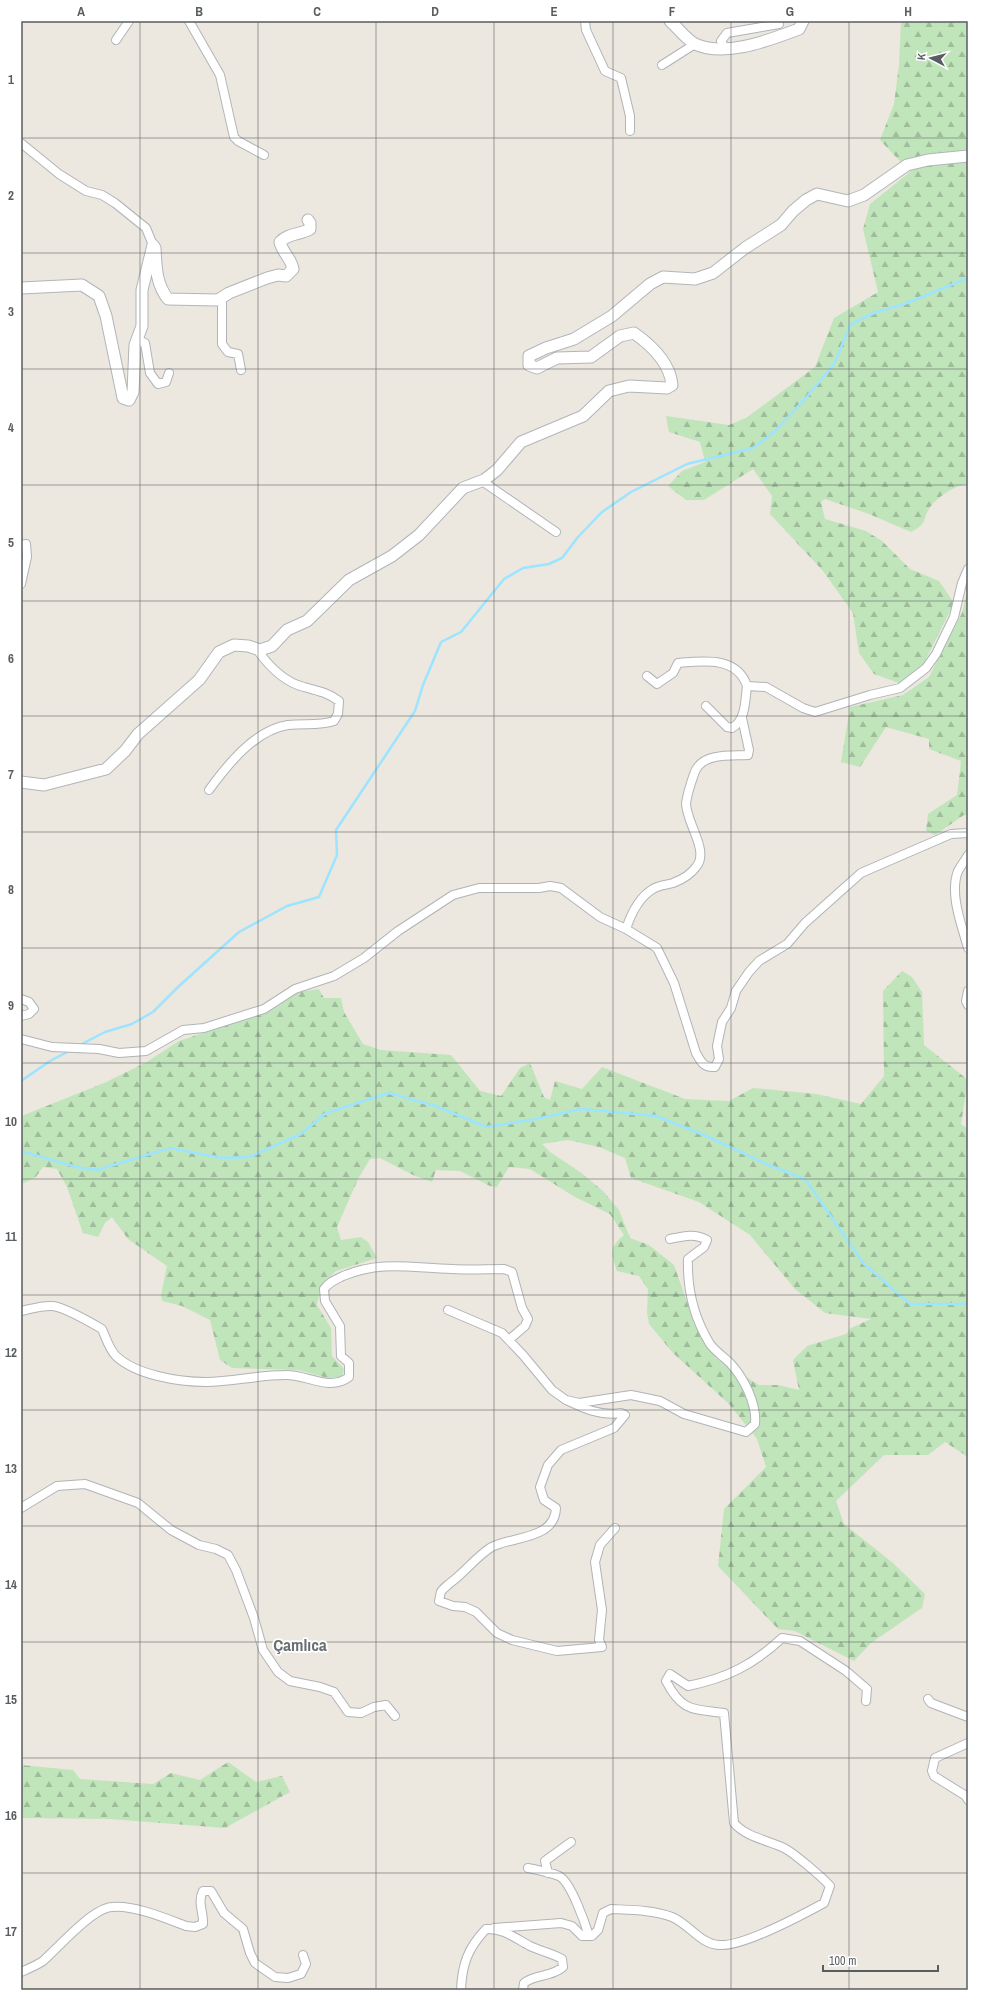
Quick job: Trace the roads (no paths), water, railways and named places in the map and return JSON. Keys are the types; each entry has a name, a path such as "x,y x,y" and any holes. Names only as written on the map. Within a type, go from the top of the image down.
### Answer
{"street":[{"path":"116,40 130,21"},
{"path":"189,21 220,75 234,137 238,141 264,155"},
{"path":"585,21 586,30 604,72 621,78 630,116 630,131"},
{"path":"670,21 695,44 711,49 756,44 799,29 802,21"},
{"path":"725,48 721,41 727,33 779,24 777,21"},
{"path":"662,65 695,44"},
{"path":"21,142 60,174 86,192 102,195 115,203 146,228 155,248 157,275 161,291 168,299 218,300 229,293 266,278 278,275 286,276 293,269 292,262 281,248 280,242 284,237 304,233 310,229 310,222 308,220"},
{"path":"21,782 44,785 93,774 106,769 125,751 138,734 199,680 219,652 234,645 256,648 260,650 272,646 288,630 307,621 349,580 392,556 419,535 463,488 482,481 497,470 521,442 583,416 609,391 629,386 667,388 672,385 671,374 650,344 634,333 620,336 591,357 557,358 537,368 529,365 529,356 546,348 574,339 612,316 650,284 663,277 695,279 713,273 745,248 781,225 793,211 806,200 817,194 848,201 864,195 907,165 928,160 968,156"},
{"path":"21,288 82,285 99,296 106,316 119,386 123,398 129,400 133,392 135,345 142,326 142,290 153,245"},
{"path":"218,300 222,303 222,344 228,352 238,354 241,370"},
{"path":"138,340 145,342 150,373 158,384 166,382 169,373"},
{"path":"482,481 556,532"},
{"path":"21,545 26,544 27,557 21,584"},
{"path":"747,686 766,687 803,708 815,712 870,695 900,688 926,668 936,654 954,617 962,583 968,569"},
{"path":"209,790 246,747 269,730 288,725 326,724 334,721 338,714 339,701 321,691 290,682 263,659 256,648"},
{"path":"647,676 657,684 673,673 678,663 707,661 728,665 744,678 747,686 742,718 739,724 732,728 727,727 706,706"},
{"path":"626,929 631,915 641,900 653,888 674,883 697,867 700,856 698,840 689,820 686,804 689,789 697,768 703,762 712,758 748,755 750,750 742,718"},
{"path":"21,1039 52,1047 99,1049 119,1052 146,1051 183,1030 204,1028 264,1008 295,989 334,976 364,958 398,932 453,895 466,891 511,887 561,888 600,917 626,929 657,948 674,983 696,1053 702,1063 708,1068 715,1067 719,1059 717,1046 722,1022 730,1008 736,991 749,972 759,961 787,944 805,923 861,873 951,834 968,833"},
{"path":"968,855 958,872 956,893 960,920 968,948"},
{"path":"968,991 966,1001 968,1005"},
{"path":"21,999 29,1002 34,1009 29,1014 21,1016"},
{"path":"566,1400 579,1403 631,1395 660,1401 684,1414 746,1432 755,1424 750,1395 731,1365 711,1345 696,1315 690,1297 688,1259 704,1246 707,1240 700,1236 688,1235 670,1240"},
{"path":"21,1311 53,1306 87,1321 102,1329 115,1355 126,1364 142,1372 178,1379 206,1382 286,1374 322,1383 337,1384 349,1377 349,1363 341,1356 340,1326 325,1301 324,1290 329,1283 358,1270 372,1267 406,1266 451,1269 504,1268 512,1272 522,1308 528,1319 525,1326 510,1339"},
{"path":"448,1310 502,1333 510,1339 552,1390 566,1400 589,1412 608,1415 622,1413 625,1415 614,1428 561,1450 548,1466 540,1487 544,1500 556,1508 556,1514 546,1529 530,1536 490,1548 463,1574 441,1592 439,1601 465,1607 476,1612 497,1632 512,1640 557,1651 602,1647 599,1640 602,1610 595,1562 600,1545 615,1528"},
{"path":"21,1508 58,1486 85,1484 138,1503 172,1530 199,1545 216,1549 228,1556 244,1592 263,1650 278,1672 290,1681 320,1687 334,1692 348,1712 361,1713 374,1707 386,1705 395,1716"},
{"path":"461,1990 462,1971 473,1943 486,1929 561,1923 572,1926 582,1936 592,1936 598,1930 603,1913 612,1909 671,1916 680,1921 703,1940 719,1945 744,1940 795,1920 824,1903 830,1886 821,1876 786,1849 741,1830 734,1823 724,1713 687,1708 674,1696 666,1681 670,1674 688,1686 730,1675 752,1662 782,1638 800,1641 846,1671 867,1689 866,1701"},
{"path":"928,1699 931,1703 968,1716"},
{"path":"968,1736 966,1744 935,1758 932,1771 934,1776 962,1793 968,1800"},
{"path":"548,1873 545,1861 571,1842"},
{"path":"528,1868 560,1876 567,1884 585,1922 589,1936"},
{"path":"21,1972 42,1962 72,1933 99,1911 110,1906 124,1907 186,1926 195,1927 203,1924 204,1915 200,1906 200,1896 203,1891 211,1891 224,1912 243,1928 250,1953 255,1963 275,1977 288,1978 301,1974 306,1964 303,1955"},
{"path":"494,1928 531,1946 562,1958 563,1967 559,1971 531,1978 524,1984 523,1990"}],"waterway":[{"path":"80,1045 105,1032 132,1024 153,1012 178,987 239,932 287,906 319,897 337,855 336,830 415,711 423,685 441,642 461,632 504,579 523,568 549,564 562,558 578,537 602,512 631,492 687,464 753,448 773,433 805,399 834,364 851,324 874,313 907,303 968,278"},
{"path":"21,1081 50,1061 71,1050"},
{"path":"21,1151 76,1167 97,1170 170,1148 221,1158 249,1157 301,1134 326,1113 389,1093 435,1106 487,1127 536,1119 582,1109 656,1116 704,1135 771,1166 805,1179 864,1264 910,1304 968,1304"}],"district":[{"name":"Çamlıca","path":"300,1644"}]}
